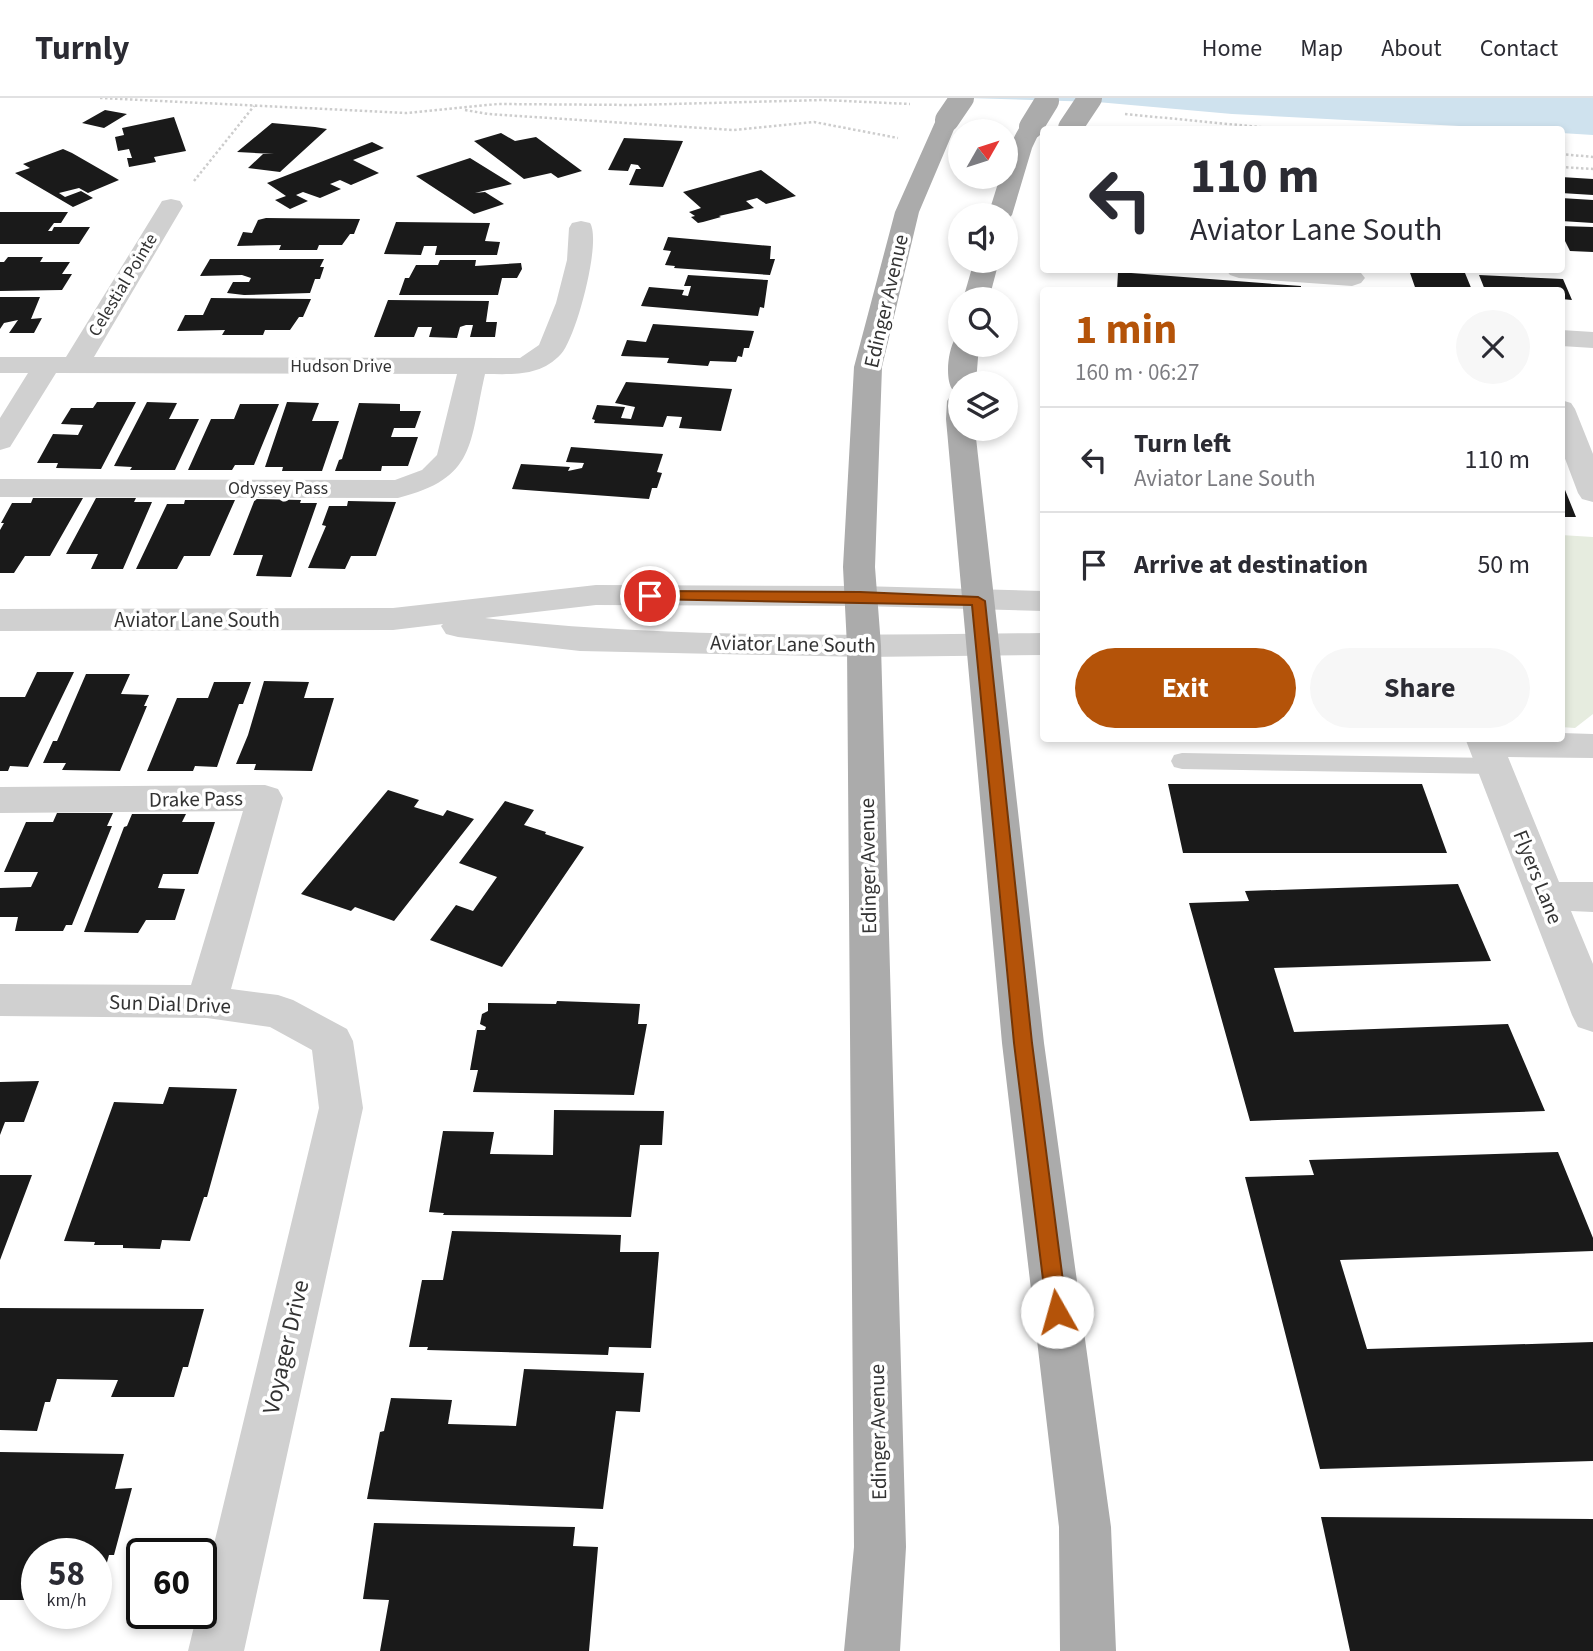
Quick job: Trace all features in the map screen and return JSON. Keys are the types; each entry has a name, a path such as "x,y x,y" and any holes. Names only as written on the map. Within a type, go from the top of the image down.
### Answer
{"main road":[{"name":"Edinger Avenue","path":"872,1651 880,1547 859,567 868,368 907,212 947,120 962,98"},
{"path":"1005,203 1048,98"},
{"path":"1070,126 1090,98"},
{"path":"962,441 1023,1043 1085,1527 1088,1651"}],"street":[{"name":"Celestial Pointe","path":"75,365 171,206"},
{"name":"Hudson Drive","path":"0,365 526,366 551,349 569,303 580,260 581,228"},
{"path":"1277,273 1352,279"},
{"path":"1565,338 1593,340"},
{"path":"0,441 47,365"},
{"name":"Odyssey Pass","path":"0,488 398,489 433,476 451,458 474,366"},
{"path":"1574,420 1593,492"},
{"name":"Aviator Lane South","path":"393,619 596,595 862,621 981,623"},
{"path":"981,623 1040,602"},
{"name":"Aviator Lane South","path":"0,620 393,619 580,640 862,621 981,623"},
{"path":"981,623 1040,644"},
{"path":"1487,750 1593,746"},
{"name":"Flyers Lane","path":"1487,750 1593,1015"},
{"name":"Drake Pass","path":"0,800 265,798 206,1002"},
{"path":"1545,896 1593,897"},
{"name":"Sun Dial Drive","path":"0,1000 206,1002 278,1012 332,1041"},
{"name":"Voyager Drive","path":"216,1651 341,1108 332,1041"}],"lane":[{"path":"1182,761 1487,750"}],"path":[{"path":"100,98 407,113 498,104 823,100 920,104"},
{"path":"171,206 254,105"},
{"path":"461,109 488,114 733,130 814,122 894,138"},
{"path":"1116,113 1249,126"},
{"path":"1565,155 1593,157"},
{"path":"1565,167 1593,169"}],"shaded area":[{"path":"1565,535 1593,537 1593,714 1575,728 1565,727"}],"water":[{"path":"968,98 1593,98 1593,135 1565,133 1565,126 1459,126 1232,114 1097,102"}],"building":[{"path":"105,110 127,114 104,128 82,123"},
{"path":"174,117 186,151 154,157 156,162 129,167 127,158 132,158 129,149 118,151 115,137 124,135 122,128"},
{"path":"272,123 327,129 280,172 248,168 263,154 274,154 237,152"},
{"path":"501,133 515,141 536,137 582,171 558,178 551,173 524,179 474,141"},
{"path":"624,138 683,141 663,187 629,185 636,169 641,169 638,165 631,164 628,171 608,170"},
{"path":"372,142 384,148 353,160 379,173 351,185 340,180 330,184 341,189 320,198 303,192 296,195 308,201 290,209 275,200 286,196 267,183"},
{"path":"63,149 119,180 88,193 79,188 59,193 65,197 81,191 93,198 73,207 15,173 30,168 23,164"},
{"path":"470,158 512,184 475,193 485,192 504,204 474,214 416,176"},
{"path":"761,170 796,196 766,204 757,198 746,201 754,208 698,223 691,217 695,216 689,212 701,208 683,192"},
{"path":"1565,177 1593,179 1593,195 1565,193"},
{"path":"1565,198 1593,200 1593,223 1565,221"},
{"path":"0,212 68,212 61,223 54,223 48,231 52,231 54,227 90,227 79,244 0,244"},
{"path":"360,219 354,234 350,234 342,245 319,245 317,250 279,250 281,245 237,246 243,232 252,233 258,220"},
{"path":"396,222 490,223 485,241 500,242 497,255 435,255 437,246 424,246 421,255 384,254"},
{"path":"1565,226 1593,227 1593,252 1570,251 1565,241"},
{"path":"668,237 771,246 770,259 775,259 770,275 674,268 675,266 665,265 671,251 663,250"},
{"path":"8,257 43,257 40,262 70,262 62,274 72,274 62,290 0,291 0,262 4,262"},
{"path":"210,259 324,259 320,267 324,267 320,279 315,279 310,293 244,295 227,293 233,282 249,282 251,278 242,275 200,276"},
{"path":"440,260 476,260 475,266 521,263 522,269 517,278 502,278 498,295 399,295 405,278 409,278 416,265 438,265"},
{"path":"1118,273 1301,286 1301,287 1117,287"},
{"path":"1410,273 1465,273 1471,287 1415,287"},
{"path":"688,275 768,280 764,308 760,307 758,316 641,306 649,287 684,290 682,295 688,296 691,286 684,286"},
{"path":"1479,275 1563,279 1572,300 1565,299 1565,287 1484,287"},
{"path":"0,297 40,297 31,319 42,318 34,333 9,333 18,320 4,323 0,329"},
{"path":"211,298 311,299 303,317 299,317 290,330 265,330 263,335 222,335 225,330 177,331 185,315 203,315"},
{"path":"388,300 489,301 486,322 497,322 495,337 470,337 473,325 466,325 460,327 457,338 429,337 432,327 418,327 414,337 374,337"},
{"path":"653,324 754,331 749,348 744,348 742,357 738,356 736,362 710,361 708,366 667,363 669,358 621,356 627,340 646,342"},
{"path":"626,382 732,389 721,431 679,428 682,417 667,416 663,427 594,423 595,420 592,419 597,405 625,407 621,418 631,419 635,407 615,403"},
{"path":"97,402 136,402 101,469 56,468 58,463 37,463 53,434 78,435 83,425 61,424 71,408 93,408"},
{"path":"147,402 177,403 169,419 199,419 175,470 130,470 132,467 114,466"},
{"path":"287,402 319,403 312,421 339,421 322,471 282,471 283,467 265,467"},
{"path":"359,403 400,404 400,411 421,411 415,428 394,428 391,437 418,437 408,466 382,466 381,471 335,471 342,459"},
{"path":"240,404 279,404 254,465 235,465 232,470 188,470 211,419 234,419"},
{"path":"571,447 663,454 657,472 662,473 657,488 652,488 649,499 512,489 521,464 570,467 568,471 582,468 584,463 566,462"},
{"path":"1565,490 1576,517 1565,517"},
{"path":"33,498 83,498 50,556 25,556 14,573 0,573 0,530 4,523 1,523 12,503 31,503"},
{"path":"96,498 136,498 134,502 152,502 123,569 91,569 98,554 66,554"},
{"path":"255,499 317,503 291,577 256,576 263,555 233,555"},
{"path":"185,500 235,500 210,556 184,556 177,569 136,569 167,504 184,504"},
{"path":"348,501 396,502 376,556 351,556 345,569 308,568 326,526 322,525 329,506 347,506"},
{"path":"37,672 74,672 28,767 10,766 8,771 0,771 0,697 25,697"},
{"path":"86,674 130,674 121,694 149,695 120,771 62,770 66,763 43,763 53,741 57,741"},
{"path":"264,681 309,682 304,698 334,698 312,771 254,770 256,764 236,764 248,735"},
{"path":"214,682 251,682 243,704 239,704 217,767 195,766 193,771 147,771 177,698 208,698"},
{"path":"1168,784 1422,784 1447,853 1183,853"},
{"path":"388,790 419,800 414,807 443,816 447,810 474,819 394,921 355,907 351,911 301,894"},
{"path":"505,801 534,810 524,825 584,847 502,967 430,940 456,905 473,911 497,877 459,863"},
{"path":"57,813 113,813 107,826 112,826 72,925 66,925 63,931 15,931 18,917 0,917 0,888 31,887 38,872 4,872 26,822 53,822"},
{"path":"132,814 186,814 182,822 215,822 198,874 163,874 158,888 185,889 175,920 146,920 138,933 84,932 124,827"},
{"path":"1458,884 1491,961 1274,968 1294,1032 1508,1024 1545,1111 1250,1121 1189,903 1249,901 1245,891"},
{"path":"557,1001 640,1004 638,1024 647,1024 634,1095 473,1092 478,1070 470,1070 477,1030 485,1030 486,1027 480,1024 482,1014 488,1011 488,1003 556,1004"},
{"path":"39,1081 24,1122 5,1122 0,1135 0,1082"},
{"path":"169,1087 237,1089 207,1197 204,1197 190,1241 162,1240 160,1249 64,1241 114,1102 163,1104"},
{"path":"554,1110 664,1111 662,1145 640,1145 631,1217 443,1215 444,1213 429,1212 443,1131 494,1132 490,1154 553,1155"},
{"path":"1558,1152 1593,1238 1593,1251 1340,1260 1367,1349 1593,1342 1593,1461 1320,1469 1245,1177 1314,1175 1309,1160"},
{"path":"0,1175 32,1175 0,1260"},
{"path":"452,1231 621,1235 620,1252 659,1252 651,1348 609,1347 608,1355 427,1350 428,1347 409,1347 422,1280 443,1280"},
{"path":"0,1308 204,1309 188,1367 183,1367 174,1397 111,1397 118,1380 57,1379 50,1402 45,1402 37,1431 0,1430"},
{"path":"524,1369 644,1373 640,1412 616,1411 603,1509 367,1499 380,1432 384,1431 391,1398 452,1400 448,1424 516,1426"},
{"path":"0,1452 124,1454 115,1489 132,1488 114,1555 112,1538 21,1538 21,1600 0,1600"},
{"path":"1321,1517 1593,1519 1593,1651 1350,1651"},
{"path":"374,1523 575,1527 573,1546 598,1547 589,1651 380,1651 389,1600 363,1599"}],"route":[{"path":"650,596 860,596 978,601 1023,1043 1057,1312"}]}
